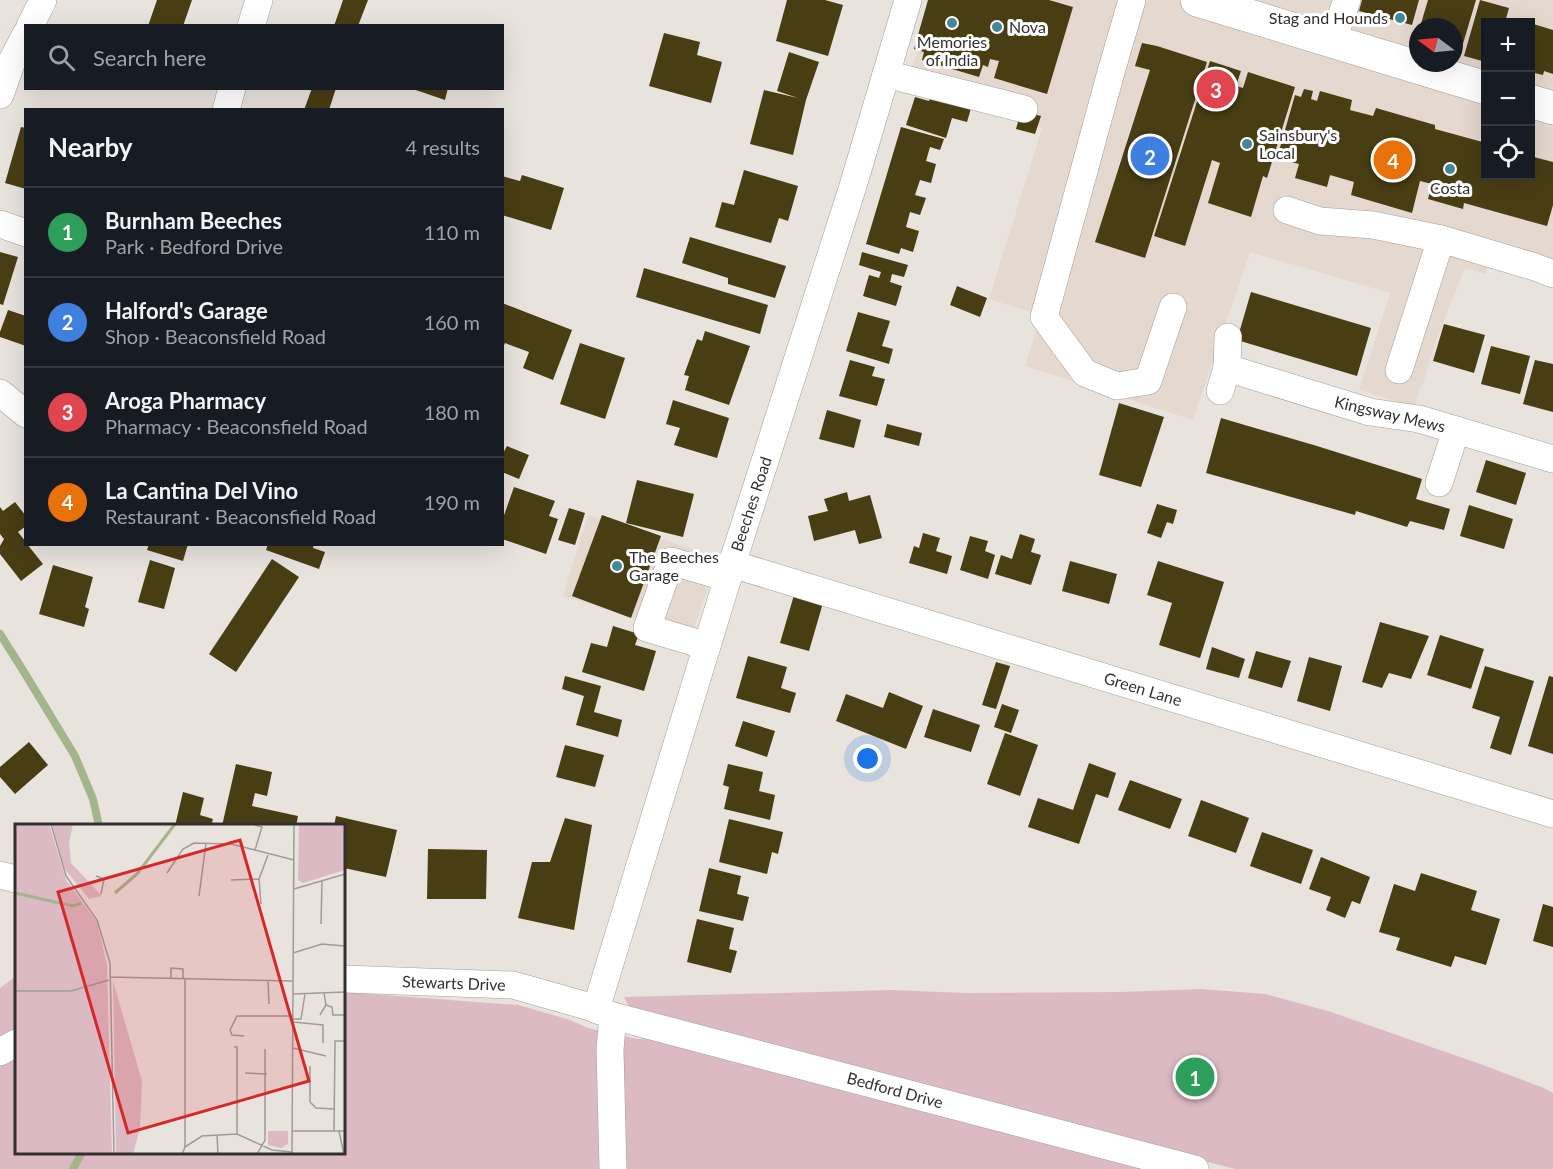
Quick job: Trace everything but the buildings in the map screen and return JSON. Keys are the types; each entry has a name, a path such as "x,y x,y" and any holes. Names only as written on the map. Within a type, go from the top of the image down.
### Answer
{"main road":[{"path":"1197,0 1481,87"},
{"path":"1535,103 1553,108"}],"street":[{"path":"31,24 43,0"},
{"path":"252,24 259,0"},
{"name":"Beeches Road","path":"613,1169 610,1049 605,1013 707,646 846,207 908,0"},
{"path":"1132,0 1044,316 1085,373 1117,386 1148,381 1173,307"},
{"path":"1332,42 1347,0"},
{"path":"0,95 12,61 24,38"},
{"path":"886,74 1024,109"},
{"path":"227,108 231,90"},
{"path":"1287,210 1320,221 1373,225 1441,239 1553,274"},
{"path":"0,224 24,232"},
{"path":"1399,370 1441,239"},
{"name":"Kingsway Mews","path":"1228,337 1223,379 1370,412 1419,419 1553,459"},
{"path":"0,393 24,412"},
{"path":"1439,483 1456,430"},
{"name":"Green Lane","path":"707,646 647,628 671,561 730,571 1553,814"},
{"path":"0,875 15,879"},
{"name":"Stewarts Drive","path":"345,980 513,985 605,1013"},
{"name":"Bedford Drive","path":"605,1013 1195,1169"},
{"path":"0,1052 15,1044"}],"shaded area":[{"path":"934,0 1553,0 1553,274 1491,258 1485,274 1465,268 1434,346 1415,407 1359,390 1390,293 1250,252 1193,420 1025,366 1041,315 989,299 1042,128 906,86"},
{"path":"588,515 718,557 692,635 563,596"},
{"path":"15,977 15,1036 0,1044 0,988"},
{"path":"1201,989 1265,994 1328,1011 1544,1088 1553,1093 1553,1169 1235,1169 927,1090 631,1010 624,997 892,990 966,993"},
{"path":"345,992 518,1005 567,1019 588,1028 638,1039 650,1039 1149,1169 0,1169 0,1065 15,1056 15,1154 345,1154"}],"waterway":[{"path":"0,634 75,756 93,799 99,824"},
{"path":"73,1169 81,1154"}],"place":[{"name":"Stag and Hounds","path":"1400,18"},
{"name":"Memories of India","path":"952,23"},
{"name":"Nova","path":"997,27"},
{"name":"Aroga Pharmacy","path":"1216,89"},
{"name":"Sainsbury's Local","path":"1247,144"},
{"name":"Halford's Garage","path":"1150,156"},
{"name":"La Cantina Del Vino","path":"1393,160"},
{"name":"Costa","path":"1450,169"},
{"name":"The Beeches Garage","path":"617,566"},
{"name":"Burnham Beeches","path":"1195,1077"}]}
